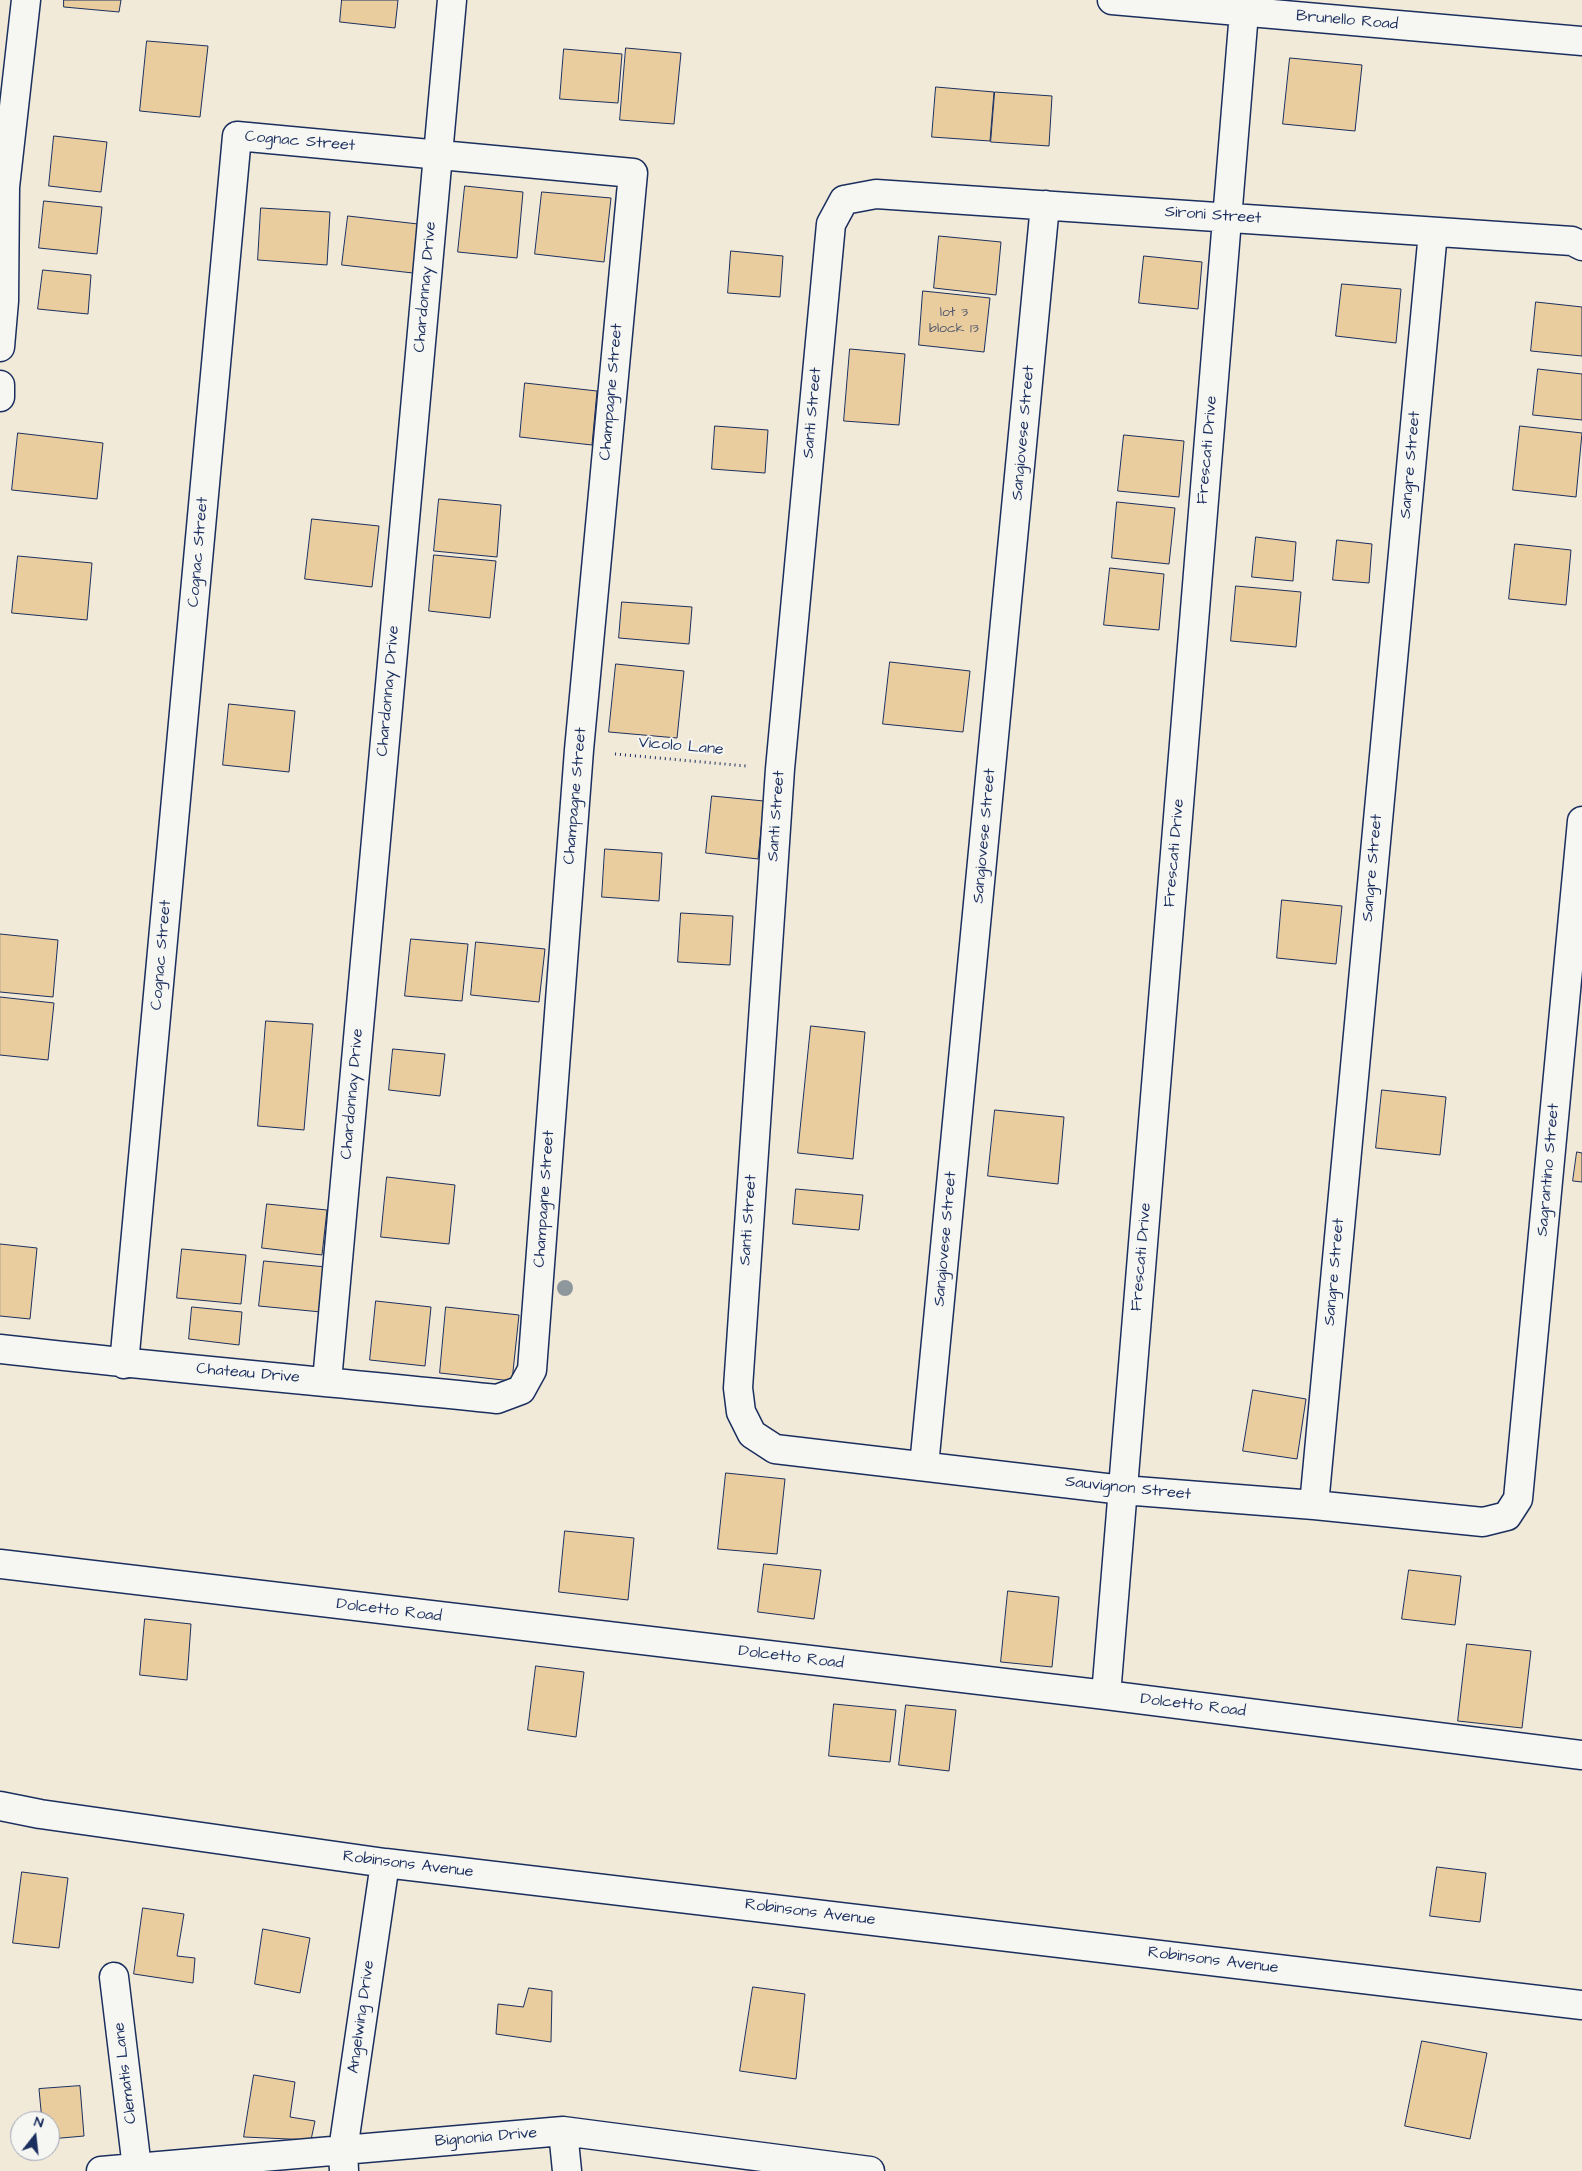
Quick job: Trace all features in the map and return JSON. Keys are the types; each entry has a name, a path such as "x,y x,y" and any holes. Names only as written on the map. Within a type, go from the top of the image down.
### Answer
{"street":[{"path":"0,347 4,301 2,193 26,0"},
{"name":"Chardonnay Drive","path":"327,1381 452,0"},
{"name":"Brunello Road","path":"1112,0 1582,41"},
{"name":"Frescati Drive","path":"1106,1695 1244,12"},
{"name":"Cognac Street","path":"124,1364 237,136 632,173"},
{"name":"Champagne Street","path":"497,1399 521,1390 532,1370 579,750 632,173"},
{"name":"Sironi Street","path":"844,200 876,194 1572,241 1582,246"},
{"name":"Santi Street","path":"752,1434 741,1412 738,1388 780,769 831,224 844,200"},
{"name":"Sangiovese Street","path":"924,1466 1045,205"},
{"name":"Sangre Street","path":"1314,1505 1432,232"},
{"path":"0,385 0,397"},
{"name":"Sagrantino Street","path":"1507,1516 1518,1499 1579,888 1582,821"},
{"name":"Chateau Drive","path":"0,1349 124,1364 327,1381 497,1399"},
{"name":"Sauvignon Street","path":"752,1434 775,1449 1123,1490 1314,1505 1483,1522 1507,1516"},
{"name":"Dolcetto Road","path":"0,1564 1106,1695 1582,1755"},
{"name":"Robinsons Avenue","path":"0,1806 40,1814 385,1862 1582,2005"},
{"name":"Robinsons Avenue","path":"0,1821 40,1814"},
{"name":"Angelwing Drive","path":"343,2161 385,1862"},
{"name":"Clematis Lane","path":"114,1978 137,2168"},
{"path":"563,2131 567,2171"},
{"name":"Bignonia Drive","path":"101,2171 137,2168 343,2161 563,2131 776,2165 870,2171"}],"path":[{"name":"Vicolo Lane","path":"579,750 780,769"}],"building":[{"path":"64,0 121,0 119,12 64,7"},
{"path":"342,0 398,0 395,28 340,22"},
{"path":"147,41 208,46 200,117 140,111"},
{"path":"626,48 681,53 674,124 620,120"},
{"path":"564,49 622,54 618,103 560,99"},
{"path":"1290,58 1362,65 1355,131 1283,124"},
{"path":"936,87 994,92 990,141 932,137"},
{"path":"995,92 1052,96 1049,146 991,142"},
{"path":"54,136 107,142 101,192 49,186"},
{"path":"465,186 523,192 517,258 458,252"},
{"path":"542,192 611,198 604,262 535,254"},
{"path":"44,201 102,207 97,254 39,248"},
{"path":"261,208 330,212 327,265 258,260"},
{"path":"348,216 418,224 413,273 342,265"},
{"path":"939,236 1001,242 996,295 934,288"},
{"path":"731,251 783,256 780,297 728,293"},
{"path":"1144,256 1202,262 1198,309 1139,303"},
{"path":"43,270 91,275 88,314 38,309"},
{"path":"1342,284 1401,289 1396,343 1336,336"},
{"path":"923,291 990,298 984,352 919,345"},
{"path":"1536,302 1582,307 1582,356 1531,351"},
{"path":"850,349 905,354 899,425 844,421"},
{"path":"1538,369 1582,374 1582,420 1533,415"},
{"path":"525,383 597,391 592,445 520,437"},
{"path":"715,426 768,430 765,473 712,469"},
{"path":"1520,426 1582,433 1576,497 1513,490"},
{"path":"18,433 103,443 97,499 12,490"},
{"path":"1124,435 1184,441 1179,497 1118,491"},
{"path":"439,499 501,505 497,557 434,551"},
{"path":"1117,502 1175,508 1169,564 1112,558"},
{"path":"312,519 379,526 372,587 305,579"},
{"path":"1256,537 1296,542 1293,581 1252,577"},
{"path":"1337,540 1372,544 1369,583 1333,580"},
{"path":"1515,544 1571,550 1566,605 1509,599"},
{"path":"434,555 496,561 490,618 429,611"},
{"path":"18,556 92,563 87,620 12,613"},
{"path":"1110,568 1164,574 1159,630 1104,625"},
{"path":"1236,586 1301,592 1296,647 1231,641"},
{"path":"622,602 692,607 689,644 619,638"},
{"path":"890,662 970,671 963,732 883,724"},
{"path":"616,664 684,671 677,738 609,732"},
{"path":"229,704 295,711 289,772 223,765"},
{"path":"712,796 764,801 758,859 706,853"},
{"path":"605,849 662,853 659,901 602,897"},
{"path":"1282,900 1342,906 1336,964 1277,958"},
{"path":"681,913 733,916 730,965 678,962"},
{"path":"0,934 58,940 53,997 0,992"},
{"path":"411,939 468,944 462,1001 405,996"},
{"path":"476,942 545,949 539,1002 471,995"},
{"path":"0,997 54,1003 48,1060 0,1055"},
{"path":"266,1021 313,1024 304,1130 258,1126"},
{"path":"811,1026 865,1032 853,1159 798,1153"},
{"path":"393,1049 445,1054 440,1096 389,1090"},
{"path":"1382,1090 1446,1097 1440,1155 1376,1148"},
{"path":"995,1110 1064,1117 1058,1184 988,1176"},
{"path":"1577,1152 1582,1153 1582,1182 1573,1181"},
{"path":"387,1177 455,1185 449,1244 381,1237"},
{"path":"796,1189 863,1195 859,1230 793,1224"},
{"path":"267,1204 327,1210 322,1255 262,1248"},
{"path":"0,1244 37,1248 30,1319 0,1316"},
{"path":"182,1249 246,1255 241,1304 177,1298"},
{"path":"264,1261 326,1267 321,1312 259,1306"},
{"path":"376,1301 431,1307 425,1366 370,1360"},
{"path":"192,1307 242,1312 239,1345 189,1339"},
{"path":"446,1307 519,1315 512,1381 440,1373"},
{"path":"1253,1390 1306,1399 1297,1459 1243,1451"},
{"path":"726,1473 785,1479 777,1554 718,1549"},
{"path":"565,1531 634,1538 628,1600 559,1592"},
{"path":"764,1564 821,1570 814,1619 758,1612"},
{"path":"1409,1570 1461,1576 1455,1625 1402,1619"},
{"path":"1008,1591 1059,1597 1052,1667 1001,1662"},
{"path":"145,1619 191,1624 187,1680 140,1675"},
{"path":"1467,1644 1531,1651 1522,1728 1458,1721"},
{"path":"536,1666 584,1672 576,1737 528,1730"},
{"path":"834,1704 896,1710 890,1762 829,1756"},
{"path":"906,1705 956,1710 949,1771 899,1765"},
{"path":"1437,1867 1486,1873 1480,1922 1430,1916"},
{"path":"22,1872 68,1878 59,1948 13,1943"},
{"path":"143,1908 184,1914 177,1956 195,1958 193,1983 134,1974"},
{"path":"263,1929 310,1938 300,1993 255,1984"},
{"path":"753,1987 805,1994 796,2079 740,2071"},
{"path":"529,1988 552,1991 551,2042 496,2034 498,2004 523,2007"},
{"path":"1422,2041 1487,2053 1470,2139 1405,2126"},
{"path":"254,2075 295,2082 290,2117 315,2121 311,2140 244,2137"},
{"path":"80,2086 84,2136 60,2138 60,2111 41,2111 39,2089"}]}
